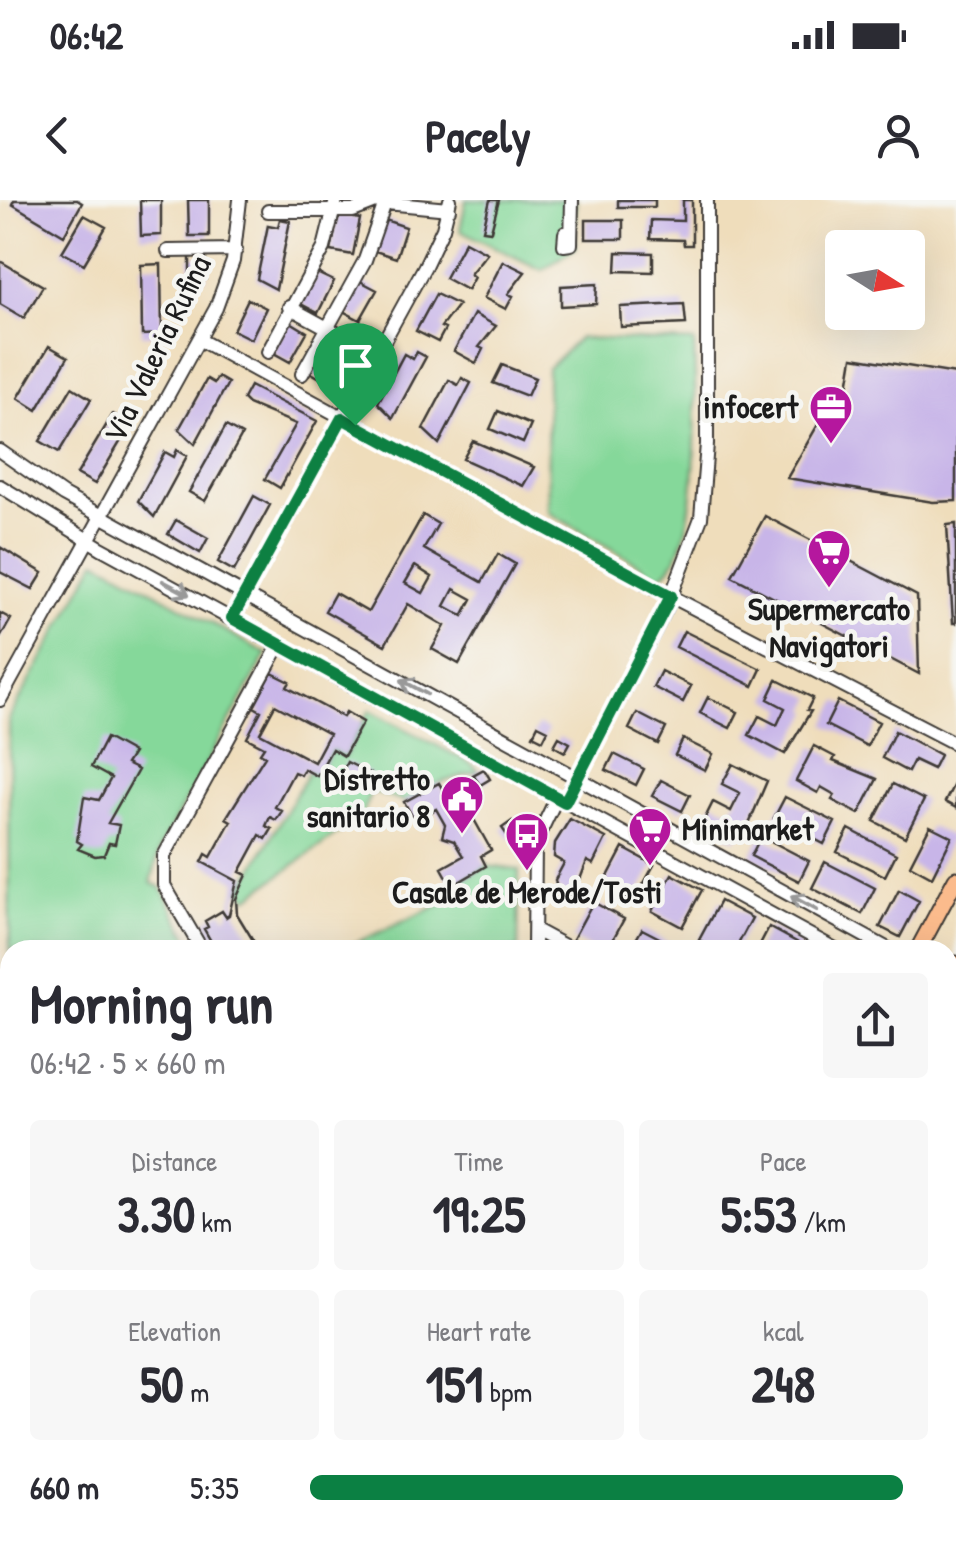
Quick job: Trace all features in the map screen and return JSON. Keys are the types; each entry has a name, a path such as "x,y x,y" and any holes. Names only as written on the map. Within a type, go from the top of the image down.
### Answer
{"main road":[{"path":"923,940 956,878"}],"street":[{"name":"Via Valeria Rufina","path":"0,700 224,291 236,250 240,200"},
{"path":"565,232 564,245 571,244 572,200"},
{"path":"534,940 534,847 671,596 696,539 706,494 707,200"},
{"path":"302,374 365,260 386,201"},
{"path":"232,618 434,250 449,204 386,201 268,211"},
{"path":"268,352 324,248 335,206"},
{"path":"168,251 236,250"},
{"path":"291,307 378,355"},
{"path":"200,340 671,596 956,744"},
{"path":"0,451 42,482 103,517 554,765 578,771 869,940"},
{"path":"28,506 42,482"},
{"path":"0,486 90,541 818,940"},
{"path":"196,940 164,885 162,862 280,644"},
{"path":"517,776 530,752"},
{"path":"540,788 554,765"},
{"path":"535,930 554,940"}],"green space":[{"path":"466,200 576,200 575,248 542,270 460,230"},
{"path":"579,338 694,342 691,499 677,556 664,574 657,575 548,512 547,369"},
{"path":"97,560 267,654 160,847 151,883 161,887 190,940 10,940 9,719"},
{"path":"370,710 479,771 439,783 404,802 371,791 362,816 248,898 241,890 309,771 318,775 332,749 345,756"},
{"path":"486,866 519,870 518,940 362,940 455,898 455,884"}],"building":[{"path":"14,200 82,203 64,235 12,204"},
{"path":"140,200 161,200 161,235 141,236"},
{"path":"188,200 209,200 209,236 189,236"},
{"path":"490,200 499,200 491,231 483,230"},
{"path":"618,200 655,200 655,207 618,207"},
{"path":"683,200 692,200 692,245 684,245 683,240 650,239 651,220 683,221"},
{"path":"84,215 106,227 84,264 62,252"},
{"path":"338,215 360,219 353,255 331,251"},
{"path":"280,219 290,221 276,289 257,279 268,225 278,227"},
{"path":"385,220 406,227 396,258 375,251"},
{"path":"586,220 623,220 623,239 586,239"},
{"path":"465,241 487,253 470,274 474,277 467,290 445,278"},
{"path":"617,252 653,253 653,272 616,271"},
{"path":"190,257 206,257 206,279 190,279"},
{"path":"0,261 43,286 24,318 0,304"},
{"path":"503,261 525,272 508,294 513,296 506,309 484,298"},
{"path":"161,264 162,334 142,335 141,265"},
{"path":"317,273 334,281 318,313 301,304"},
{"path":"360,281 377,290 360,320 343,311"},
{"path":"597,284 596,304 561,306 561,286"},
{"path":"436,294 458,305 441,327 445,329 438,342 416,331"},
{"path":"248,299 266,308 251,339 233,330"},
{"path":"684,304 686,324 621,327 620,307"},
{"path":"474,314 496,326 479,347 483,349 476,363 454,351"},
{"path":"289,321 307,332 290,362 272,352"},
{"path":"326,340 344,351 327,382 308,371"},
{"path":"49,346 68,357 37,410 18,398"},
{"path":"417,352 426,357 393,418 378,403 404,354 413,359"},
{"path":"853,357 956,374 956,501 933,502 787,478 824,414 843,417"},
{"path":"502,365 535,378 527,396 493,383"},
{"path":"218,377 228,383 195,444 179,429 207,379 214,383"},
{"path":"462,378 471,383 439,444 423,429 449,380 458,385"},
{"path":"250,386 317,421 280,488 265,479 296,424 248,404 243,399"},
{"path":"72,387 91,399 59,452 40,441"},
{"path":"498,411 531,425 523,443 490,429"},
{"path":"113,414 131,424 95,484 77,474"},
{"path":"226,426 242,435 205,501 189,492"},
{"path":"473,441 534,467 523,486 463,459"},
{"path":"177,450 187,456 154,517 138,501 165,452 174,457"},
{"path":"254,496 270,505 234,571 218,562"},
{"path":"423,515 438,524 424,549 482,582 498,554 515,564 459,664 432,649 445,626 408,604 385,645 325,611 335,593 368,612","holes":["415,566 432,577 423,593 405,583","454,589 472,599 463,616 445,606"]},
{"name":"Supermercato Navigatori","path":"765,516 917,596 919,674 732,576"},
{"path":"176,520 208,538 200,553 168,534"},
{"path":"956,524 956,623 953,623 947,525"},
{"path":"0,547 43,573 33,589 0,572"},
{"path":"0,613 11,619 0,638"},
{"path":"684,631 761,669 753,686 676,647"},
{"path":"661,671 691,686 683,702 653,687"},
{"path":"272,673 290,682 287,687 343,717 346,712 363,722 344,756 332,749 317,776 304,769 301,775 294,772 275,807 282,811 276,820 270,817 266,826 272,829 266,839 260,835 240,872 247,875 236,899 237,914 253,940 210,940 204,929 208,927 205,921 222,911 226,917 229,915 237,881 202,862 206,854 211,857 231,821 226,818 265,756 260,753 264,747 247,738 261,711 254,707","holes":["275,705 329,734 314,762 260,733"]},
{"path":"777,680 813,698 807,710 811,711 785,754 749,735 759,716 777,725 785,708 768,699"},
{"path":"708,697 738,712 730,728 700,713"},
{"path":"838,701 879,722 867,746 826,725"},
{"path":"637,713 666,728 658,744 629,729"},
{"path":"538,725 548,730 543,740 533,735"},
{"path":"895,731 940,755 933,769 914,760 908,772 882,758"},
{"path":"559,737 570,743 565,752 554,746"},
{"path":"106,738 133,753 126,764 138,770 108,823 119,825 115,844 109,843 104,855 95,856 78,849 82,844 77,841 84,797 99,800 111,778 91,767"},
{"path":"683,739 713,754 705,770 675,755"},
{"path":"814,746 835,757 833,761 877,779 859,814 832,800 835,795 821,787 818,793 796,781"},
{"path":"614,754 644,769 636,785 606,770"},
{"path":"347,762 371,774 365,784 342,772"},
{"path":"733,764 767,781 747,828 744,826 736,840 703,822 713,802 731,811 740,793 722,784"},
{"path":"484,769 490,779 480,785 473,775"},
{"path":"661,780 690,795 682,811 652,796"},
{"path":"956,780 956,808 945,802"},
{"name":"Distretto sanitario 8","path":"439,783 446,795 457,789 491,850 481,856 486,866 452,886 442,868 463,856 454,841 442,837 445,825 436,809 415,821 404,802"},
{"path":"893,784 924,800 905,837 874,821"},
{"path":"785,797 835,822 824,844 774,818"},
{"path":"570,819 606,838 593,864 587,861 573,898 557,889 555,880 564,863 554,857 555,843"},
{"path":"512,821 519,832 509,838 502,828"},
{"path":"930,826 952,837 932,877 910,865"},
{"path":"849,829 896,854 885,876 837,852"},
{"path":"761,836 809,861 799,881 751,856"},
{"path":"623,848 654,865 633,903 603,886"},
{"path":"825,862 875,888 862,914 812,888"},
{"path":"672,874 702,890 682,927 652,911"},
{"path":"899,890 919,901 900,937 880,927"},
{"path":"720,901 752,918 740,940 699,940"},
{"path":"593,902 624,919 612,940 573,939"},
{"path":"769,927 793,940 762,940"},
{"path":"642,929 663,940 636,940"}],"place":[{"name":"infocert","path":"831,445"},
{"name":"Supermercato Navigatori","path":"829,589"},
{"name":"Distretto sanitario 8","path":"462,835"},
{"name":"Minimarket","path":"650,867"},
{"name":"Casale de Merode/Tosti","path":"527,872"}],"route":[{"path":"342,418 355,425 671,596 580,766 565,802 232,618 342,418"}]}
